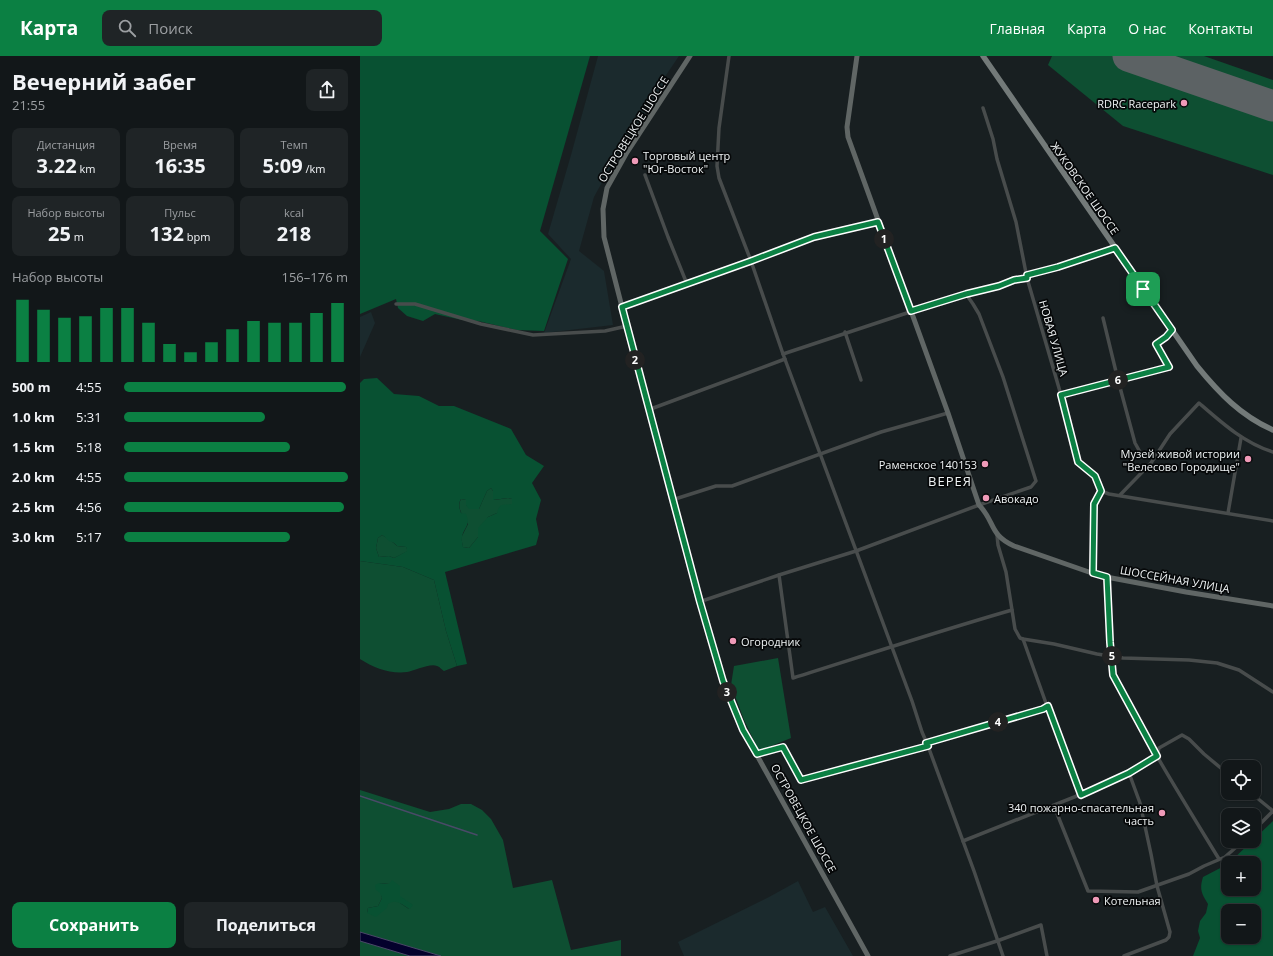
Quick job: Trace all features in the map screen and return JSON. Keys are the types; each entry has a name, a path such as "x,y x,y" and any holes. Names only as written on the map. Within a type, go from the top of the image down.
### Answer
{"main road":[{"name":"ОСТРОВЕЦКОЕ ШОССЕ","path":"690,56 626,154 607,188 602,209 604,237 672,500 723,681 743,730 868,956"},
{"name":"ШОССЕЙНАЯ УЛИЦА","path":"857,56 847,127 848,137 948,413 979,505 986,514 997,535 1004,541 1014,546 1107,577 1273,606"},
{"name":"ЖУКОВСКОЕ ШОССЕ","path":"982,56 1197,366 1225,399 1253,420 1273,430"}],"street":[{"path":"729,56 719,128 717,166 719,178 751,261 783,354 963,841 1003,956"},
{"name":"НОВАЯ УЛИЦА","path":"983,108 1016,222 1027,277 1061,395 1078,462 1095,476 1101,491"},
{"path":"645,175 687,284"},
{"path":"622,307 814,237 878,222"},
{"path":"783,354 845,332 966,294 999,286 1115,248"},
{"path":"700,602 856,551 1031,487 1036,481 1003,377 979,314 966,294"},
{"path":"396,304 415,304 482,324 533,336 605,331 627,326"},
{"path":"1103,318 1135,444 1140,452"},
{"path":"1061,395 1169,367 1156,344 1166,337 1172,330"},
{"path":"845,332 861,380"},
{"path":"648,410 785,359"},
{"path":"1120,496 1151,463 1170,434 1199,403 1241,438 1259,448 1273,452"},
{"path":"672,500 716,486 732,486 881,432 948,413"},
{"path":"1228,513 1241,438"},
{"path":"1093,573 1094,504 1101,491 1120,496 1273,521"},
{"path":"997,535 998,545 1006,572 1015,630 1020,638 1112,657 1189,660 1217,663 1239,670 1273,692"},
{"path":"779,575 793,678 892,648 942,630 1012,610"},
{"path":"1107,577 1112,670 1115,679 1157,756 1219,860"},
{"path":"1023,639 1081,795"},
{"path":"757,754 783,747 801,780 927,744 1043,709 1048,706"},
{"path":"963,841 1081,795 1129,773 1157,756 1159,748 1182,735 1189,738 1204,754 1221,768"},
{"path":"1124,956 1166,940 1169,937 1170,932 1157,886 1140,803 1129,773"},
{"path":"1260,800 1273,811 1261,823"},
{"path":"1054,806 1088,891 1138,892 1189,874 1225,857 1235,848"},
{"path":"950,956 1041,925 1047,956"}],"shaded area":[{"path":"598,56 679,56 662,81 666,82 617,155 594,197 579,251 604,271 613,325 544,333 571,259 548,234"},
{"path":"371,312 375,323 360,357 360,317"},
{"path":"798,881 813,912 825,907 853,956 684,956 678,942"},
{"path":"360,932 441,956 410,956 360,941"}],"green space":[{"path":"360,56 590,56 540,231 568,259 544,331 517,330 478,321 462,320 435,314 423,321 407,316 398,308 396,299 360,314"},
{"name":"RDRC Racepark","path":"1052,56 1204,56 1273,80 1273,175 1123,126 1048,65"},
{"path":"377,378 394,394 419,396 439,406 454,406 511,429 526,455 544,466 532,483 541,500 536,519 539,534 536,545 445,572 467,664 457,666 446,631 434,580 403,567 360,561 360,383 364,379","holes":["491,488 493,491 493,500 508,498 512,499 512,504 501,505 497,513 488,517 478,528 478,537 469,548 463,547 462,538 468,521 466,514 461,513 459,506 460,501 461,499 466,500 466,505 469,509 479,509 487,491","382,535 397,546 406,547 407,551 394,558 389,556 379,557 376,548 378,538"]},
{"path":"491,488 493,491 494,500 508,498 512,499 512,504 488,517 478,537 469,548 463,547 461,538 468,524 462,515 459,506 461,499 466,500 466,505 479,509 487,491"},
{"path":"382,535 397,546 406,547 408,551 394,558 389,556 379,557 376,548 378,538"},
{"path":"360,561 403,567 434,580 446,631 457,666 444,671 434,665 407,672 394,672 377,668 360,659"},
{"path":"778,658 791,738 759,751 744,720 731,685 734,666"},
{"path":"360,790 430,812 449,809 461,804 471,804 482,810 491,819 503,840 513,888 552,880 571,950 621,940 621,956 441,956 360,932","holes":["379,883 389,884 409,909 397,901 392,901 367,913 368,908 378,906 382,898"]},
{"path":"1273,821 1273,956 1193,956 1200,938 1198,931 1200,921 1206,913 1208,904 1202,892 1201,885 1203,877 1221,868 1221,896 1261,896 1261,856 1236,856 1245,848 1261,848 1261,832"},
{"path":"392,880 400,886 400,896 413,905 410,909 399,903 391,902 388,904 387,908 376,917 367,913 368,908 378,906 382,898 380,893 376,890 375,885 379,883 389,884"},
{"path":"360,941 410,956 360,956"}],"waterway":[{"path":"360,796 477,835"}],"runway":[{"path":"1128,56 1273,106"}],"place":[{"name":"RDRC Racepark","path":"1184,103"},
{"name":"Торговый центр \"Юг-Восток\"","path":"635,161"},
{"name":"Музей живой истории \"Велесово Городище\"","path":"1248,459"},
{"name":"Раменское 140153","path":"985,464"},
{"name":"Авокадо","path":"986,498"},
{"name":"Огородник","path":"733,641"},
{"name":"340 пожарно-спасательная часть","path":"1162,813"},
{"name":"Котельная","path":"1096,900"}],"district":[{"name":"ВЕРЕЯ","path":"950,481"}],"route":[{"path":"878,222 911,311 966,294 999,286 1014,280 1027,278 1027,275 1058,267 1115,248 1143,289 1172,330 1166,337 1156,344 1169,367 1061,395 1078,462 1095,476 1101,491 1094,504 1093,573 1107,577 1113,675 1157,756 1129,773 1081,795 1048,706 1043,709 926,743 928,746 801,780 783,747 757,754 743,730 723,681 648,410 622,307 814,237 878,222"}]}
